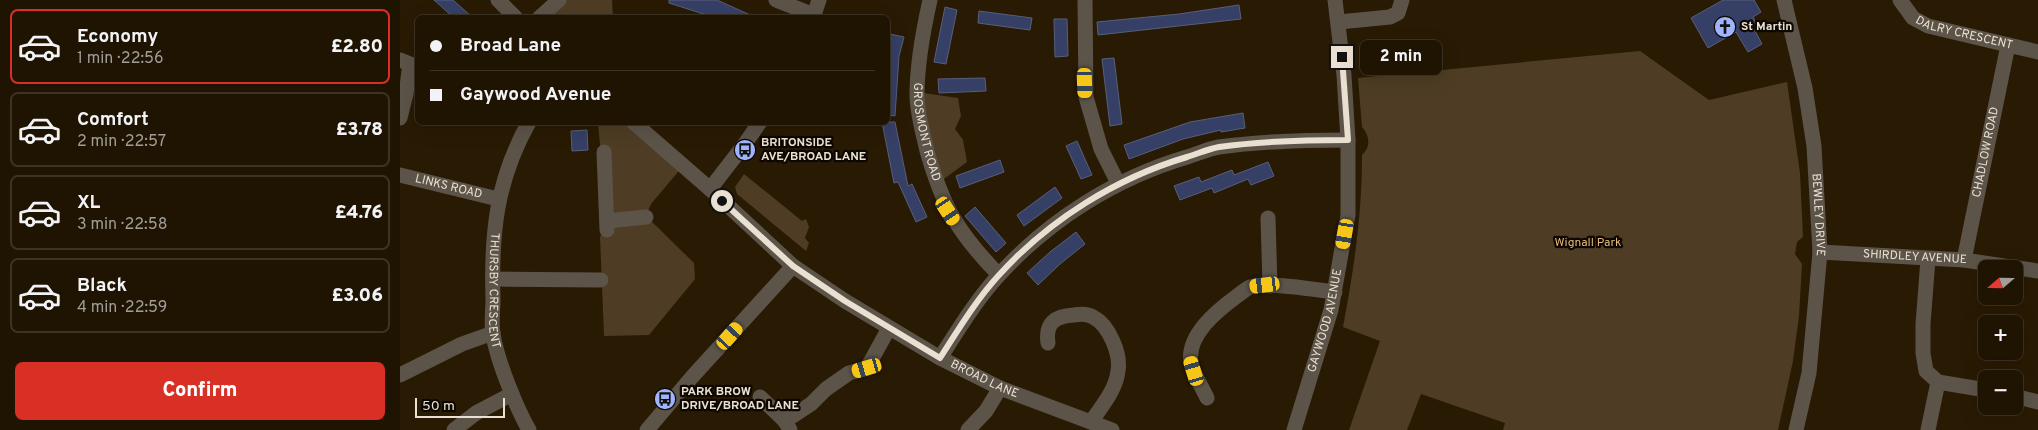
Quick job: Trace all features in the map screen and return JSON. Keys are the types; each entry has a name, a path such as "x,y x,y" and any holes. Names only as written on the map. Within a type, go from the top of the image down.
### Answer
{"street":[{"path":"498,0 513,15"},
{"path":"542,15 559,0"},
{"path":"776,0 811,15"},
{"path":"813,15 819,0"},
{"name":"GROSMONT ROAD","path":"930,0 922,34 917,96 923,136 938,189 948,211 978,254 999,275"},
{"path":"1085,0 1086,97 1101,149 1118,183"},
{"name":"GAYWOOD AVENUE","path":"1294,430 1331,310 1348,215 1348,140 1339,22 1335,0"},
{"path":"1339,22 1390,17 1398,13 1402,0"},
{"name":"BEWLEY DRIVE","path":"1784,0 1805,88 1814,146 1820,252 1809,373 1796,430"},
{"name":"DALRY CRESCENT","path":"1900,0 1913,18 1928,26 2038,52"},
{"name":"CHADLOW ROAD","path":"1964,260 2008,45"},
{"path":"400,60 410,64 406,94 400,118"},
{"name":"THURSBY CRESCENT","path":"527,125 516,145 498,199 492,247 492,333 512,394 529,430"},
{"name":"BROAD LANE","path":"636,125 710,189 793,266 845,301 940,358 1000,388 1112,430"},
{"path":"710,189 758,125"},
{"path":"940,358 966,317 999,275 1027,247 1064,218 1118,183 1154,167 1218,148 1286,141 1348,140"},
{"path":"604,152 607,226 646,216"},
{"name":"LINKS ROAD","path":"400,175 498,199"},
{"path":"1268,218 1270,286"},
{"name":"SHIRDLEY AVENUE","path":"1820,252 1964,260 2038,271"},
{"path":"1928,259 1923,353 1926,371 1938,382 1978,389"},
{"path":"647,430 692,377 793,266"},
{"path":"492,279 601,280"},
{"path":"1207,398 1191,361 1196,340 1208,320 1218,310 1250,287 1270,286 1334,292"},
{"path":"1048,342 1046,332 1052,322 1061,316 1080,314 1093,316 1104,326 1117,351 1118,370 1112,389 1091,422"},
{"path":"760,397 787,425 826,389 850,373 867,368 889,328"},
{"path":"400,375 462,344 492,333"},
{"path":"1928,430 1938,382"},
{"path":"968,430 986,411 1000,388"},
{"path":"454,430 476,413 512,394"},
{"path":"2023,398 2038,402"}],"green space":[{"path":"561,0 612,0 613,15 544,15"},
{"name":"Wignall Park","path":"1640,51 1709,100 1787,82 1800,173 1803,237 1797,242 1795,254 1802,264 1799,316 1793,361 1778,430 1503,430 1505,423 1421,394 1407,430 1349,430 1380,341 1343,327 1357,242 1361,199 1362,155 1368,145 1367,134 1362,127 1358,78"},
{"path":"917,92 958,98 961,116 955,129 963,140 967,162 937,184"},
{"path":"598,125 635,125 683,166 651,204 646,216 694,263 695,279 649,335 604,336 600,237 607,221"},
{"path":"744,174 802,221 806,219 809,227 805,238 809,243 806,251 737,194 735,187"}],"building":[{"path":"434,0 453,0 470,15 451,15"},
{"path":"669,0 717,0 750,15 707,15 669,3"},
{"name":"St Martin","path":"1723,0 1754,0 1761,12 1753,17 1756,23 1752,25 1762,44 1748,52 1736,32 1708,48 1691,18"},
{"path":"1239,5 1241,19 1098,35 1097,22 1179,14"},
{"path":"945,7 957,10 946,64 934,62"},
{"path":"979,11 1032,18 1030,30 978,23"},
{"path":"1054,19 1067,19 1068,56 1055,57"},
{"path":"890,34 904,37 899,56 895,116 890,115"},
{"path":"1114,58 1122,124 1110,126 1102,59"},
{"path":"985,78 986,91 939,93 938,79"},
{"path":"1243,113 1245,128 1221,132 1221,130 1183,139 1129,159 1124,145 1190,122"},
{"path":"890,122 895,122 908,186 912,184 927,217 916,222 898,182 894,183 883,125 890,125"},
{"path":"587,130 588,150 572,151 571,131"},
{"path":"1077,141 1092,175 1081,179 1066,146"},
{"path":"1000,160 1004,172 960,188 956,176"},
{"path":"1268,162 1274,176 1251,185 1248,179 1214,193 1212,188 1180,200 1174,186 1199,177 1201,182 1232,170 1234,175"},
{"path":"1055,187 1062,198 1024,226 1017,215"},
{"path":"975,207 1006,243 996,252 965,216"},
{"path":"1076,232 1085,244 1038,285 1027,273"}],"place":[{"name":"St Martin","path":"1725,27"},
{"name":"BRITONSIDE AVE/BROAD LANE","path":"745,150"},
{"name":"PARK BROW DRIVE/BROAD LANE","path":"665,399"}],"route":[{"path":"722,201 793,266 845,301 940,358 966,317 999,275 1027,247 1064,218 1118,183 1154,167 1218,148 1286,141 1348,140 1342,57"}]}
